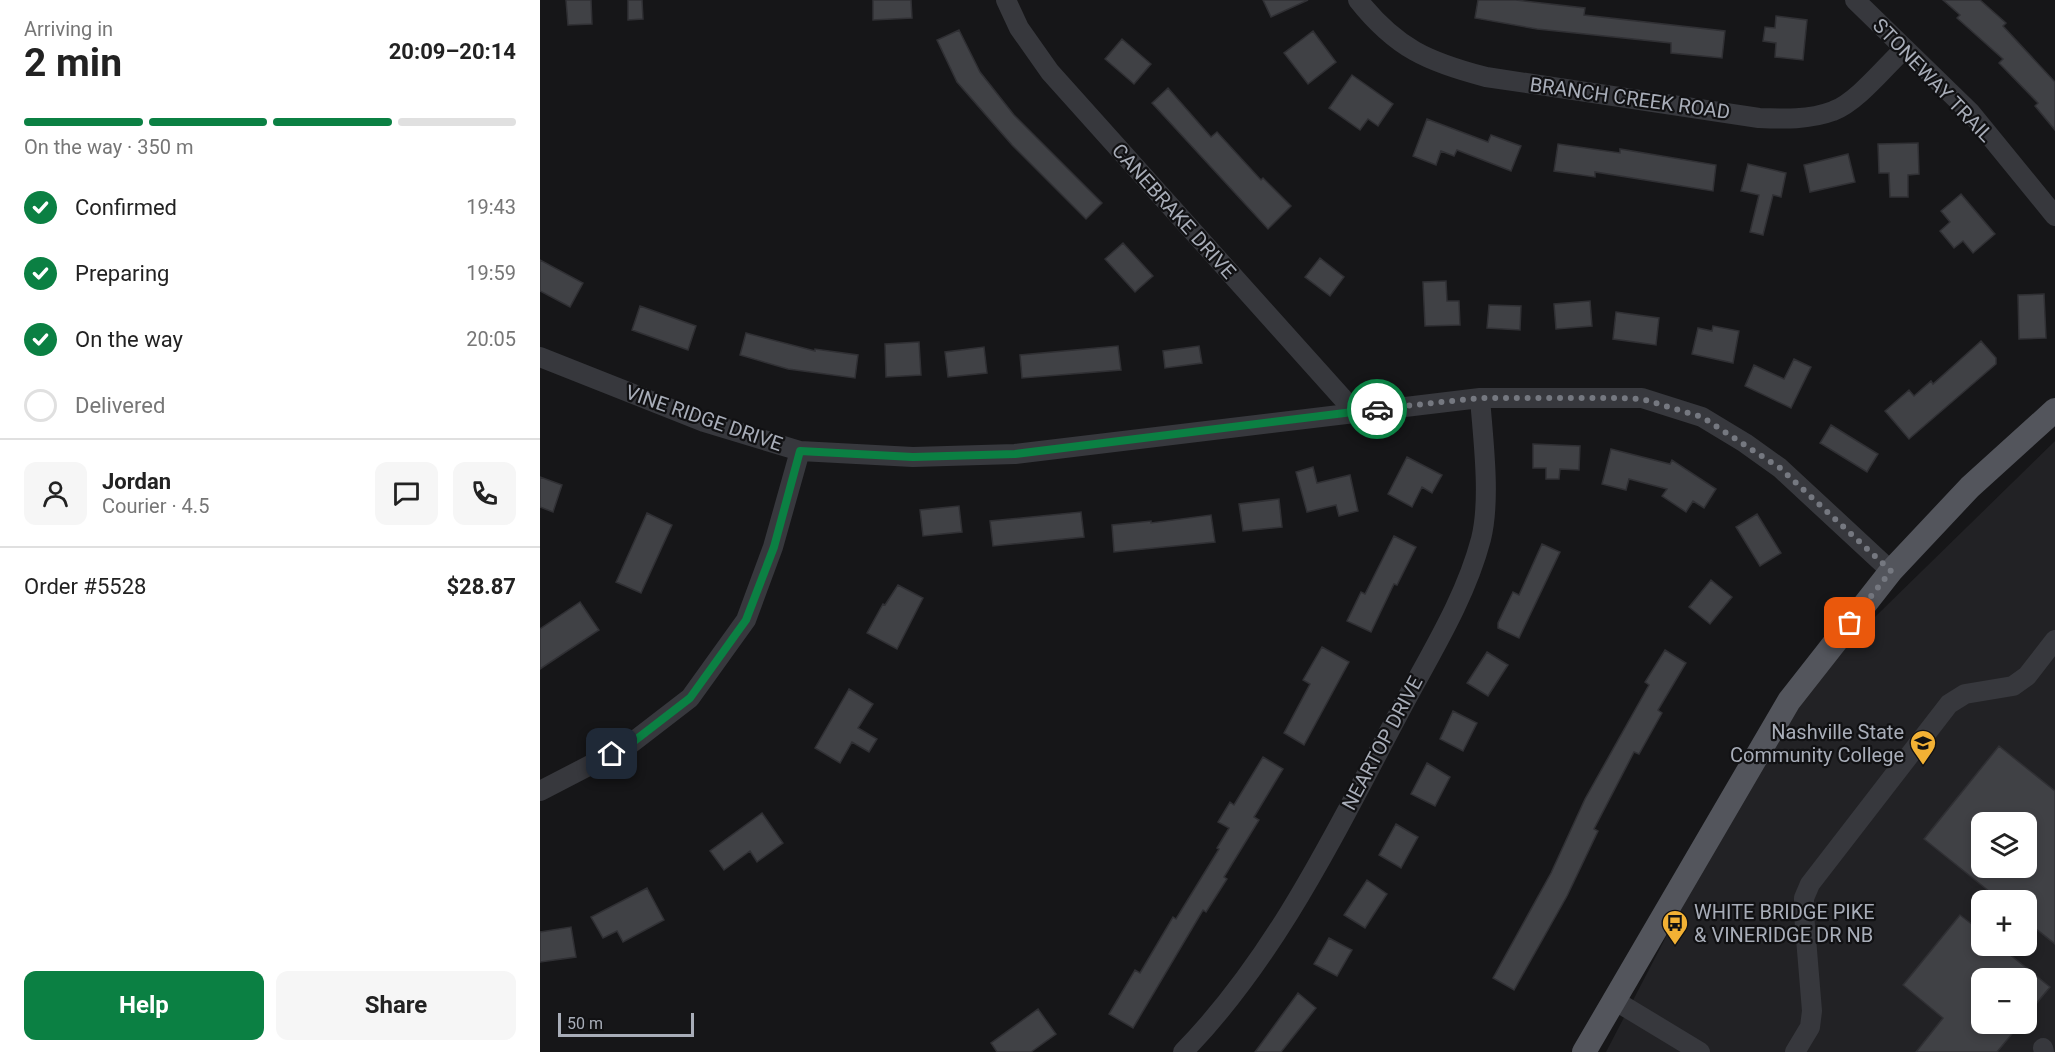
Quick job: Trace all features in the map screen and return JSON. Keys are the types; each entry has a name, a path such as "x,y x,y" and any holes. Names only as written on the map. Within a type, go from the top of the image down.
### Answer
{"main road":[{"path":"1584,1052 1789,701 1891,571 1970,487 2055,410"}],"street":[{"name":"CANEBRAKE DRIVE","path":"1006,0 1019,28 1050,72 1355,412"},
{"name":"BRANCH CREEK ROAD","path":"1358,0 1384,31 1413,52 1443,66 1486,77 1759,118 1796,119 1834,111 1860,92 1903,50"},
{"name":"STONEWAY TRAIL","path":"1855,0 1903,50 1971,113 2055,216"},
{"name":"VINE RIDGE DRIVE","path":"540,357 704,422 800,451 913,457 1015,454 1480,398 1642,399 1702,417 1780,468 1891,571"},
{"name":"NEARTOP DRIVE","path":"1183,1052 1233,995 1282,923 1335,832 1461,595 1481,537 1485,482 1480,398"},
{"path":"540,791 629,745 690,698 746,620 774,547 800,451"},
{"path":"1795,1052 1810,1027 1812,1011 1804,914 1804,898 1810,884 1949,704 1965,694 2013,686 2027,676 2055,640"},
{"path":"1614,1000 1700,1052"}],"shaded area":[{"name":"Nashville State Community College","path":"2055,441 2055,1052 1606,1052 1789,701"}],"building":[{"path":"566,0 591,0 592,24 568,25"},
{"path":"628,0 642,0 643,19 628,20"},
{"path":"873,0 911,0 912,18 873,20"},
{"path":"1263,0 1308,0 1271,17"},
{"path":"1478,0 1516,0 1585,8 1584,15 1725,31 1722,58 1671,53 1671,43 1537,29 1475,18"},
{"path":"1943,0 1980,0 2006,23 2003,26 2055,82 2055,130 2035,106 2038,103 1999,63 2003,59 1957,18 1960,15"},
{"path":"1776,16 1807,20 1803,60 1775,57 1776,43 1763,41 1765,27 1775,28"},
{"path":"959,30 980,72 1014,115 1102,203 1086,219 1012,145 957,82 937,40"},
{"path":"1313,31 1336,62 1308,84 1284,53"},
{"path":"1122,39 1151,64 1134,84 1105,59"},
{"path":"1352,75 1393,104 1378,126 1368,119 1360,130 1329,108"},
{"path":"1168,88 1211,137 1217,132 1261,180 1263,178 1291,206 1268,229 1152,103"},
{"path":"1427,119 1488,142 1491,135 1521,146 1511,171 1457,150 1454,156 1441,151 1436,165 1413,156"},
{"path":"1918,143 1919,174 1908,175 1908,197 1890,197 1889,173 1879,173 1878,144"},
{"path":"1558,144 1620,153 1620,149 1716,165 1713,191 1595,172 1595,177 1554,171"},
{"path":"1848,154 1855,182 1810,192 1804,165"},
{"path":"1748,164 1786,173 1781,197 1773,195 1763,235 1750,232 1759,195 1741,191"},
{"path":"1961,194 1995,234 1973,253 1963,241 1954,248 1940,231 1950,222 1941,211"},
{"path":"1123,243 1153,276 1135,292 1105,259"},
{"path":"1320,258 1344,277 1330,296 1305,277"},
{"path":"540,260 583,283 570,307 540,291"},
{"path":"1446,281 1447,301 1459,301 1460,325 1425,326 1423,282"},
{"path":"2044,294 2046,338 2019,339 2018,295"},
{"path":"1590,301 1592,326 1556,329 1554,304"},
{"path":"1489,305 1521,306 1520,330 1487,328"},
{"path":"640,306 696,326 688,350 632,330"},
{"path":"1616,312 1659,318 1656,345 1613,339"},
{"path":"1713,326 1739,331 1733,363 1692,354 1698,328 1712,331"},
{"path":"746,333 815,351 815,349 858,355 855,378 788,369 740,355"},
{"path":"1981,341 1996,358 1996,364 1909,439 1885,411 1909,390 1914,396 1931,381 1933,384"},
{"path":"919,342 921,375 886,377 885,344"},
{"path":"1118,346 1121,370 1022,378 1020,355"},
{"path":"1199,346 1202,363 1165,368 1163,351"},
{"path":"984,347 987,373 948,377 945,352"},
{"path":"1794,359 1811,367 1791,408 1745,386 1754,365 1784,379"},
{"path":"1831,425 1878,454 1867,472 1820,443"},
{"path":"1533,444 1580,446 1579,470 1560,469 1559,479 1546,479 1546,468 1533,468"},
{"path":"1611,449 1670,464 1672,460 1716,489 1704,508 1693,501 1686,512 1662,496 1667,489 1629,479 1626,490 1602,484"},
{"path":"1407,457 1442,475 1432,493 1422,487 1412,507 1388,494"},
{"path":"1313,467 1317,483 1350,475 1358,511 1339,516 1336,505 1307,512 1296,472"},
{"path":"540,477 562,485 553,512 540,507"},
{"path":"1279,499 1282,527 1243,531 1239,504"},
{"path":"959,506 962,532 923,536 920,510"},
{"path":"1081,512 1084,537 993,546 990,521"},
{"path":"647,513 672,525 641,593 616,582"},
{"path":"1757,514 1781,553 1760,566 1736,527"},
{"path":"1211,515 1215,542 1114,552 1112,525 1151,521 1151,523"},
{"path":"1394,536 1416,547 1397,585 1394,584 1371,632 1347,621 1361,592 1365,594"},
{"path":"1542,544 1560,552 1519,638 1498,628 1498,623 1513,592 1519,595"},
{"path":"1711,580 1732,597 1710,624 1689,607"},
{"path":"898,585 923,598 897,649 867,633 883,604 885,605"},
{"path":"580,602 599,630 540,669 540,629"},
{"path":"1322,647 1349,662 1304,745 1284,733 1310,684 1303,680"},
{"path":"1665,650 1686,663 1658,710 1662,713 1639,754 1634,752 1594,829 1598,831 1567,896 1514,990 1493,978 1551,873 1585,799 1649,685 1645,682"},
{"path":"1487,652 1508,665 1488,696 1467,683"},
{"path":"849,689 873,704 858,728 877,739 869,752 852,742 840,763 815,748"},
{"path":"1453,711 1477,723 1463,751 1440,739"},
{"path":"1999,746 2055,791 2055,944 2037,930 2037,890 1988,890 1973,878 2037,878 2037,812 1971,812 1971,877 1924,839"},
{"path":"1263,757 1283,769 1254,817 1259,820 1224,877 1227,879 1206,912 1203,910 1133,1028 1109,1014 1135,970 1140,973 1173,917 1176,919 1219,849 1217,848 1229,828 1218,822 1230,802 1234,805"},
{"path":"1427,763 1450,777 1435,806 1411,794"},
{"path":"762,813 783,843 757,862 750,851 724,870 710,851"},
{"path":"1396,824 1418,837 1401,868 1379,855"},
{"path":"1367,880 1387,894 1365,928 1344,915"},
{"path":"647,888 664,920 623,942 617,931 603,938 591,917"},
{"path":"1960,915 1971,924 1971,956 2012,956 2026,968 1971,968 1971,1034 2012,1034 1997,1052 1916,1052 1943,1018 1903,985"},
{"path":"571,927 576,957 540,962 540,932"},
{"path":"1329,938 1352,950 1337,976 1314,964"},
{"path":"2037,976 2050,987 2037,1003"},
{"path":"1298,993 1316,1008 1281,1052 1255,1052"},
{"path":"1038,1009 1056,1034 1031,1052 997,1052 991,1043"}],"way so far":[{"path":"1377,409 1480,398 1642,399 1702,417 1780,468 1891,571 1850,623"}],"place":[{"name":"Nashville State Community College","path":"1923,766"},
{"name":"WHITE BRIDGE PIKE & VINERIDGE DR NB","path":"1675,946"}],"route":[{"path":"612,754 629,745 690,698 746,620 774,547 800,451 913,457 1015,454 1377,409"}]}
